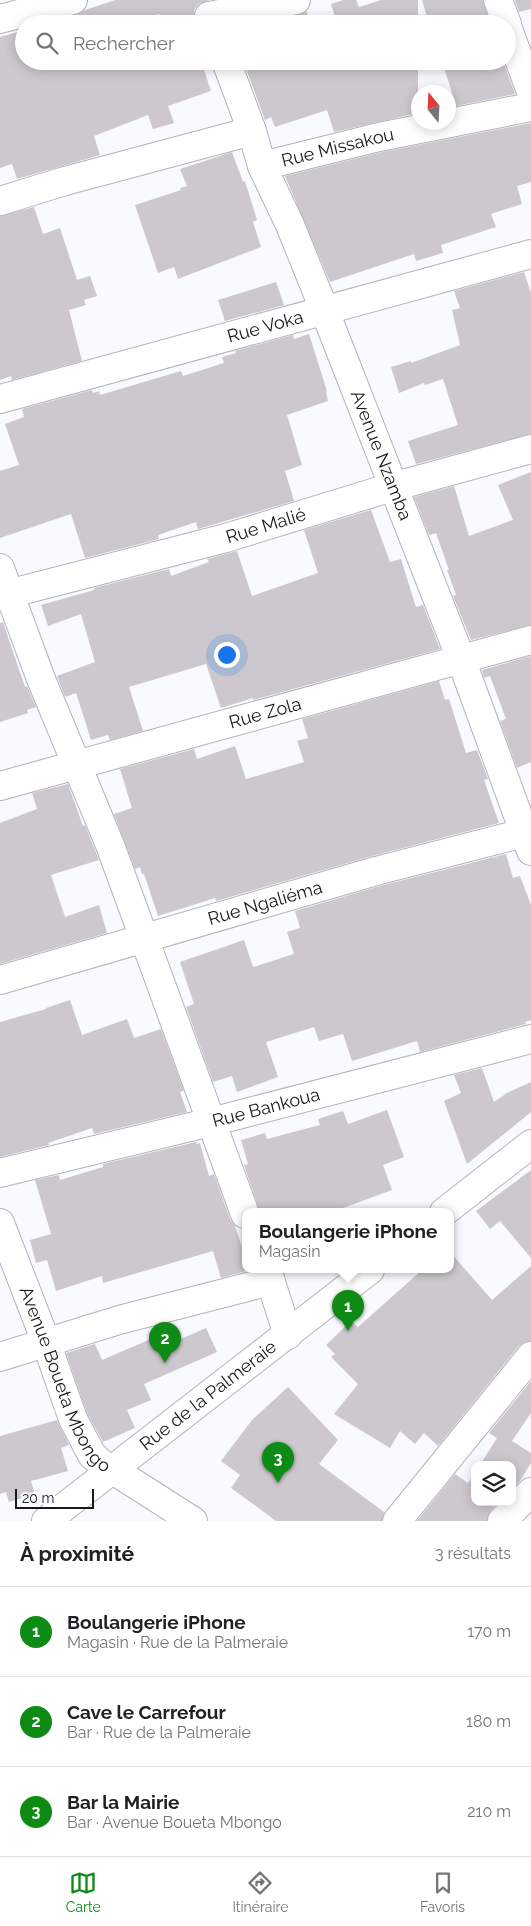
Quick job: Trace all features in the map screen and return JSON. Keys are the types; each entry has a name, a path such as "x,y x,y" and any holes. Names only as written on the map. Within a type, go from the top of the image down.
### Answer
{"street":[{"path":"15,15 73,0"},
{"path":"208,13 296,0"},
{"path":"498,0 503,15"},
{"path":"0,19 15,15"},
{"path":"516,50 531,92"},
{"name":"Avenue Nzamba","path":"229,70 252,131 262,166 290,225 324,309 529,838"},
{"name":"Rue Missakou","path":"262,166 379,137 531,107"},
{"path":"0,201 64,181 252,131"},
{"name":"Rue Voka","path":"0,398 136,363 324,309 531,254"},
{"name":"Rue Malié","path":"5,595 226,538 392,486 531,449"},
{"path":"0,568 5,595 110,846 244,1208"},
{"name":"Rue Zola","path":"0,786 531,640"},
{"name":"Rue Ngaliéma","path":"0,980 376,871 529,838"},
{"name":"Rue Bankoua","path":"0,1173 211,1122 531,1039"},
{"path":"449,1208 531,1144"},
{"name":"Avenue Boueta Mbongo","path":"0,1223 46,1342 73,1419 92,1455 102,1464 193,1521"},
{"name":"Rue de la Palmeraie","path":"46,1521 366,1273"},
{"path":"0,1357 269,1275 288,1335"},
{"path":"397,1521 531,1356"},
{"path":"502,1521 531,1492"}],"building":[{"path":"115,0 210,0 199,4 194,10 194,15 77,15 85,10"},
{"path":"343,0 356,0 359,7 381,0 418,0 418,15 334,15 331,4"},
{"path":"422,0 483,0 488,15 426,15"},
{"path":"515,0 531,0 531,9 519,12"},
{"path":"307,11 308,15 299,15"},
{"path":"15,33 15,70 204,70 211,91 168,106 174,123 153,129 148,115 94,136 100,155 17,179 12,164 0,168 0,37"},
{"path":"246,70 418,70 418,85 411,85 411,115 334,132 327,110 275,127 271,117 265,120"},
{"path":"445,70 506,70 515,94 456,106 456,85 449,85"},
{"path":"531,123 531,182 517,186 522,204 491,214 496,227 441,245 443,253 416,261 414,254 330,282 285,176 382,152"},
{"path":"232,152 243,182 245,181 257,220 253,222 261,247 178,279 174,267 158,273 135,205 181,190 180,188 187,186 180,169"},
{"path":"34,207 43,234 60,228 77,280 90,276 97,296 84,300 86,305 69,310 82,361 12,380 11,376 0,380 0,216"},
{"path":"524,272 531,293 531,434 416,464 408,441 458,425 443,379 425,385 424,383 399,393 391,367 411,361 411,363 460,345 452,310 460,308 454,291"},
{"path":"276,282 284,305 225,321 218,300"},
{"path":"309,334 327,391 328,401 287,415 302,465 285,471 294,501 198,529 196,522 158,535 159,539 85,558 71,514 0,538 0,471 19,465 5,424 24,417 22,409 92,390 93,393 99,391 100,395 181,371 183,376 224,363 222,357 236,353 235,351 293,335 294,339"},
{"path":"531,472 531,625 471,640 453,596 456,595 436,533 429,535 414,497 454,486 469,536 513,520 498,485"},
{"path":"371,510 390,562 401,559 416,607 423,605 440,649 221,708 206,664 129,687 143,731 110,740 108,735 91,740 76,693 65,697 57,676 95,662 81,614 48,626 41,605 94,590 94,588 169,569 171,576 209,562 207,559 237,551 252,596 318,573 304,530"},
{"path":"3,622 25,687 27,686 36,707 27,710 28,713 0,722 0,623"},
{"path":"531,656 531,762 517,768 500,721 506,719 490,676 484,678 482,670"},
{"path":"439,681 445,700 449,699 466,753 477,750 488,779 484,780 499,823 372,856 216,901 215,898 158,916 144,874 142,874 140,867 135,869 114,814 132,808 120,769 194,749 197,759 235,746 246,779 304,762 297,741 308,738 302,719"},
{"path":"68,784 83,826 85,825 99,860 51,875 65,917 99,905 107,933 0,964 0,823 37,809 32,793"},
{"path":"506,854 513,878 520,876 531,905 531,1020 525,1022 526,1024 420,1052 417,1041 352,1061 343,1034 319,1041 314,1027 266,1042 278,1077 237,1092 232,1076 213,1082 186,1007 194,1004 180,962 244,940 253,967 294,954 287,932 300,928 295,911 380,886"},
{"path":"70,1000 82,1035 127,1019 134,1038 161,1029 184,1091 180,1092 187,1112 94,1134 92,1128 48,1143 49,1145 0,1157 0,1022"},
{"path":"482,1068 494,1102 507,1093 531,1082 531,1112 467,1164 444,1101 461,1093 454,1075"},
{"path":"387,1110 404,1157 383,1165 392,1190 343,1208 259,1208 244,1165 248,1164 241,1140 265,1133 267,1139 320,1125 318,1119 343,1111 348,1124"},
{"path":"196,1142 197,1144 200,1143 209,1176 214,1174 242,1247 242,1272 221,1278 213,1251 103,1283 102,1276 56,1291 47,1260 36,1263 30,1240 51,1234 35,1180 59,1175 60,1180 103,1167 103,1164"},
{"path":"531,1170 531,1258 500,1221 490,1229 476,1211"},
{"path":"454,1257 492,1300 531,1266 531,1341 519,1346 438,1446 424,1433 415,1444 400,1431 390,1448 334,1414 358,1384 331,1357 335,1354 326,1345 351,1321 358,1327 419,1273 454,1273"},
{"path":"206,1328 217,1352 144,1384 151,1400 127,1410 135,1428 103,1442 87,1413 66,1353 95,1344 102,1360 151,1339 156,1350"},
{"path":"531,1381 531,1413 512,1441 531,1453 531,1463 516,1485 516,1461 483,1461 497,1438 489,1433"},
{"path":"288,1387 338,1440 319,1464 384,1512 382,1521 276,1521 231,1488 240,1475 221,1461 252,1420"},
{"path":"57,1420 69,1445 61,1448 68,1471 31,1481 35,1494 9,1502 6,1492 0,1494 0,1436"},
{"path":"455,1474 468,1483 471,1479 471,1506 495,1506 491,1510 487,1521 417,1521"}],"place":[{"name":"Boulangerie iPhone","path":"348,1331"},
{"name":"Cave le Carrefour","path":"165,1363"},
{"name":"Bar la Mairie","path":"278,1483"}]}
